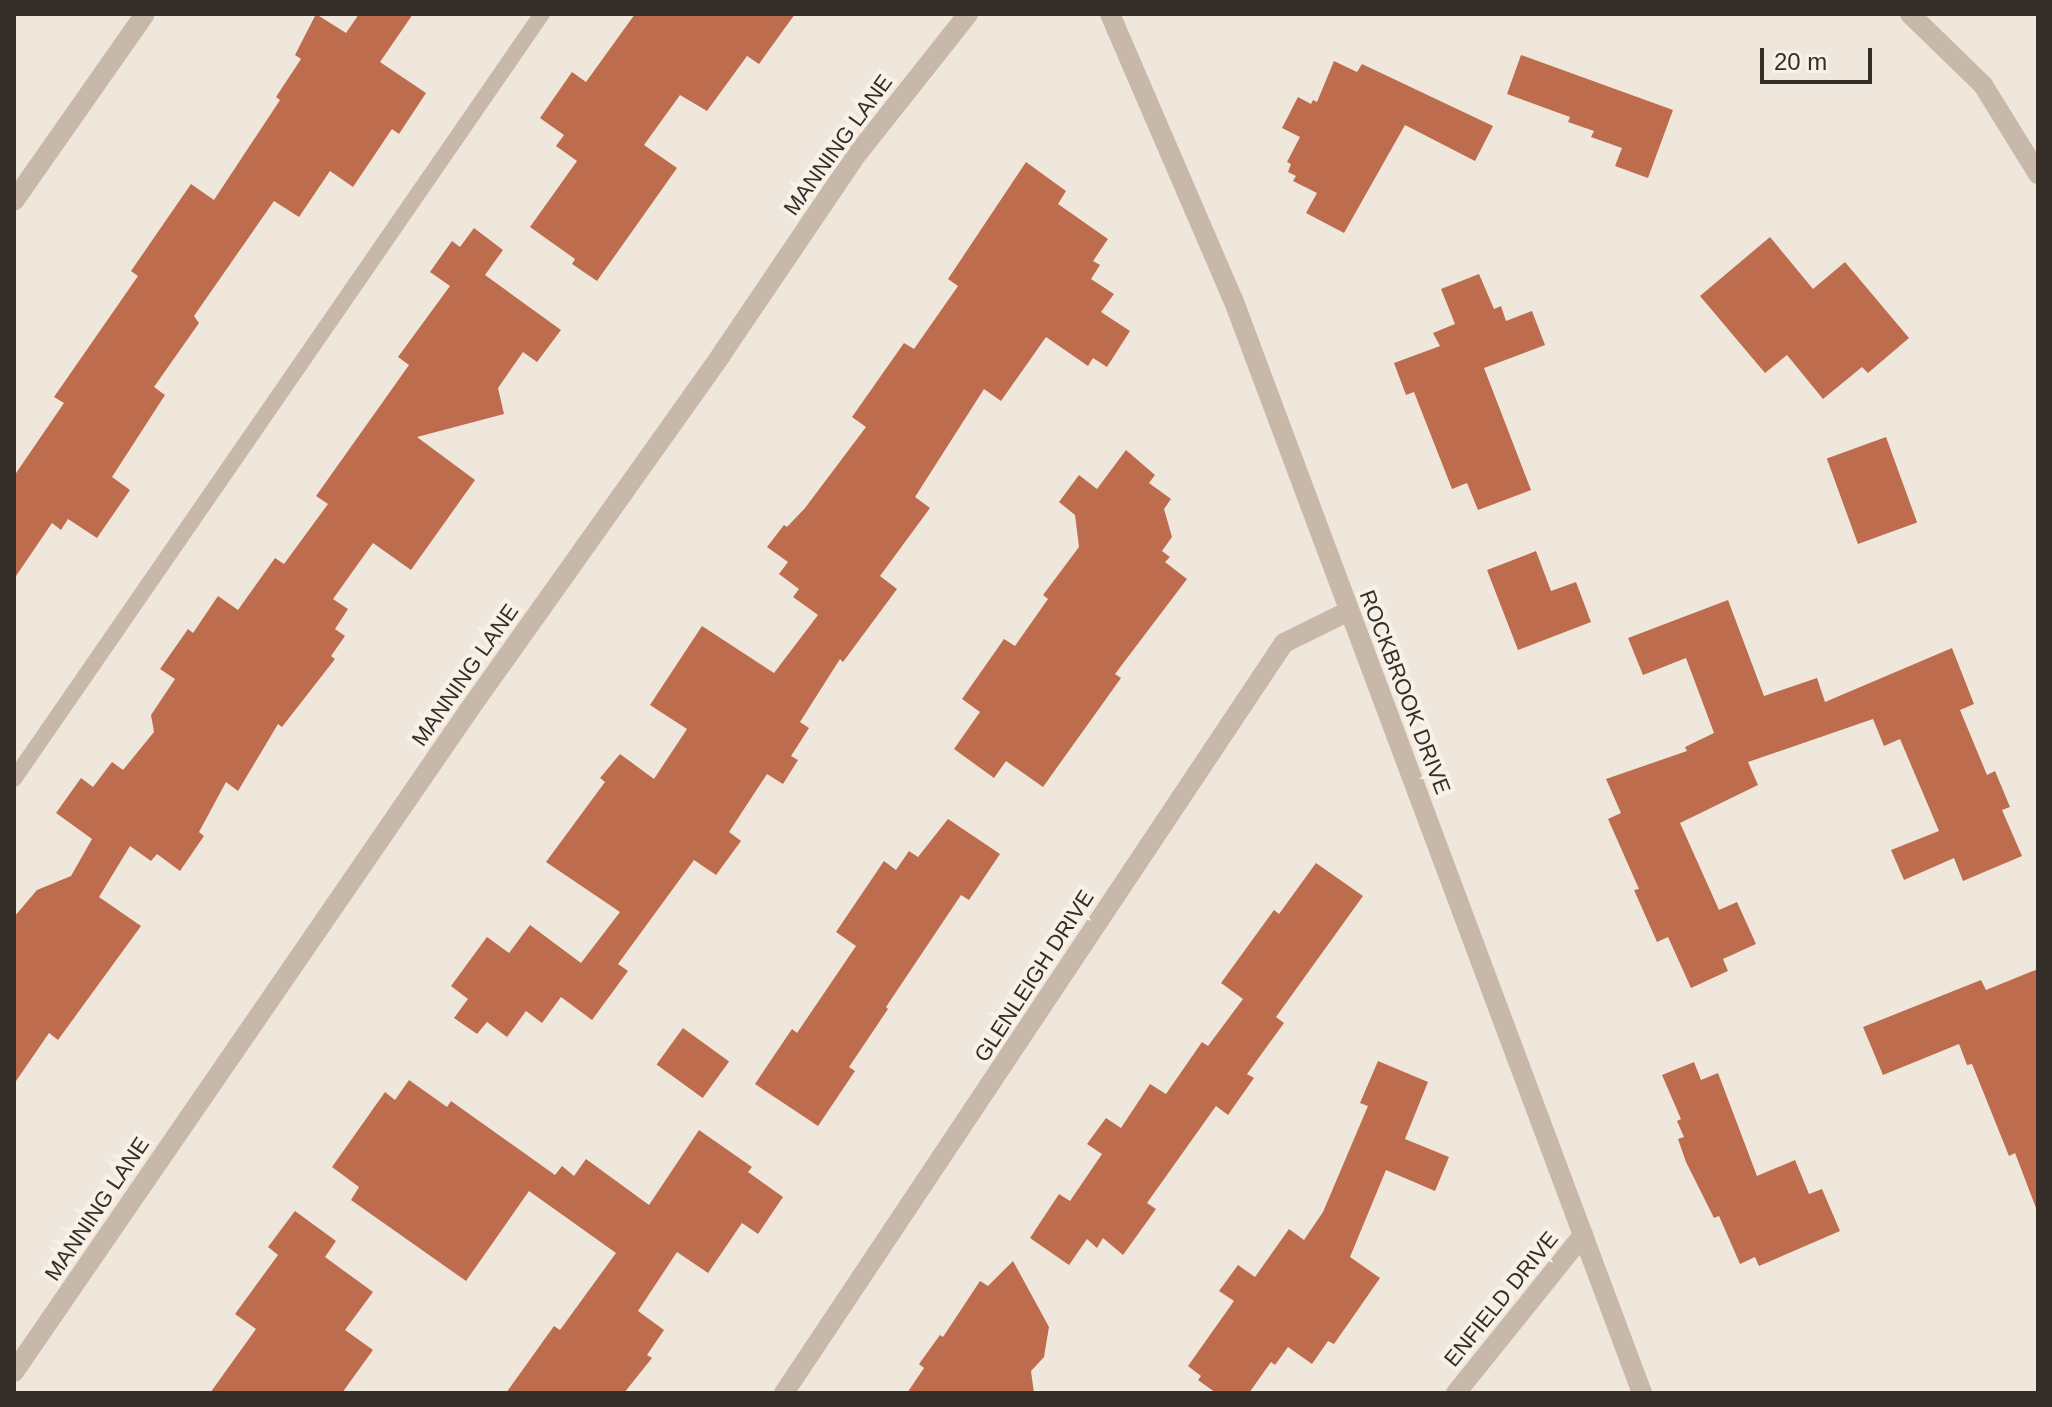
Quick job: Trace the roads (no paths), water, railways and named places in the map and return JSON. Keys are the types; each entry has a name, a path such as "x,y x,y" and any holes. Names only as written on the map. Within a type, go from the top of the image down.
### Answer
{"street":[{"path":"14,201 145,14"},
{"name":"MANNING LANE","path":"14,1372 469,710 721,355 858,153 968,14"},
{"name":"ROCKBROOK DRIVE","path":"1110,14 1233,299 1347,612 1395,726 1642,1393"},
{"path":"1910,14 1983,85 2038,174"},
{"name":"GLENLEIGH DRIVE","path":"784,1393 1284,643 1347,612"},
{"name":"ENFIELD DRIVE","path":"1456,1393 1583,1235"}],"lane":[{"path":"14,779 542,14"}]}
